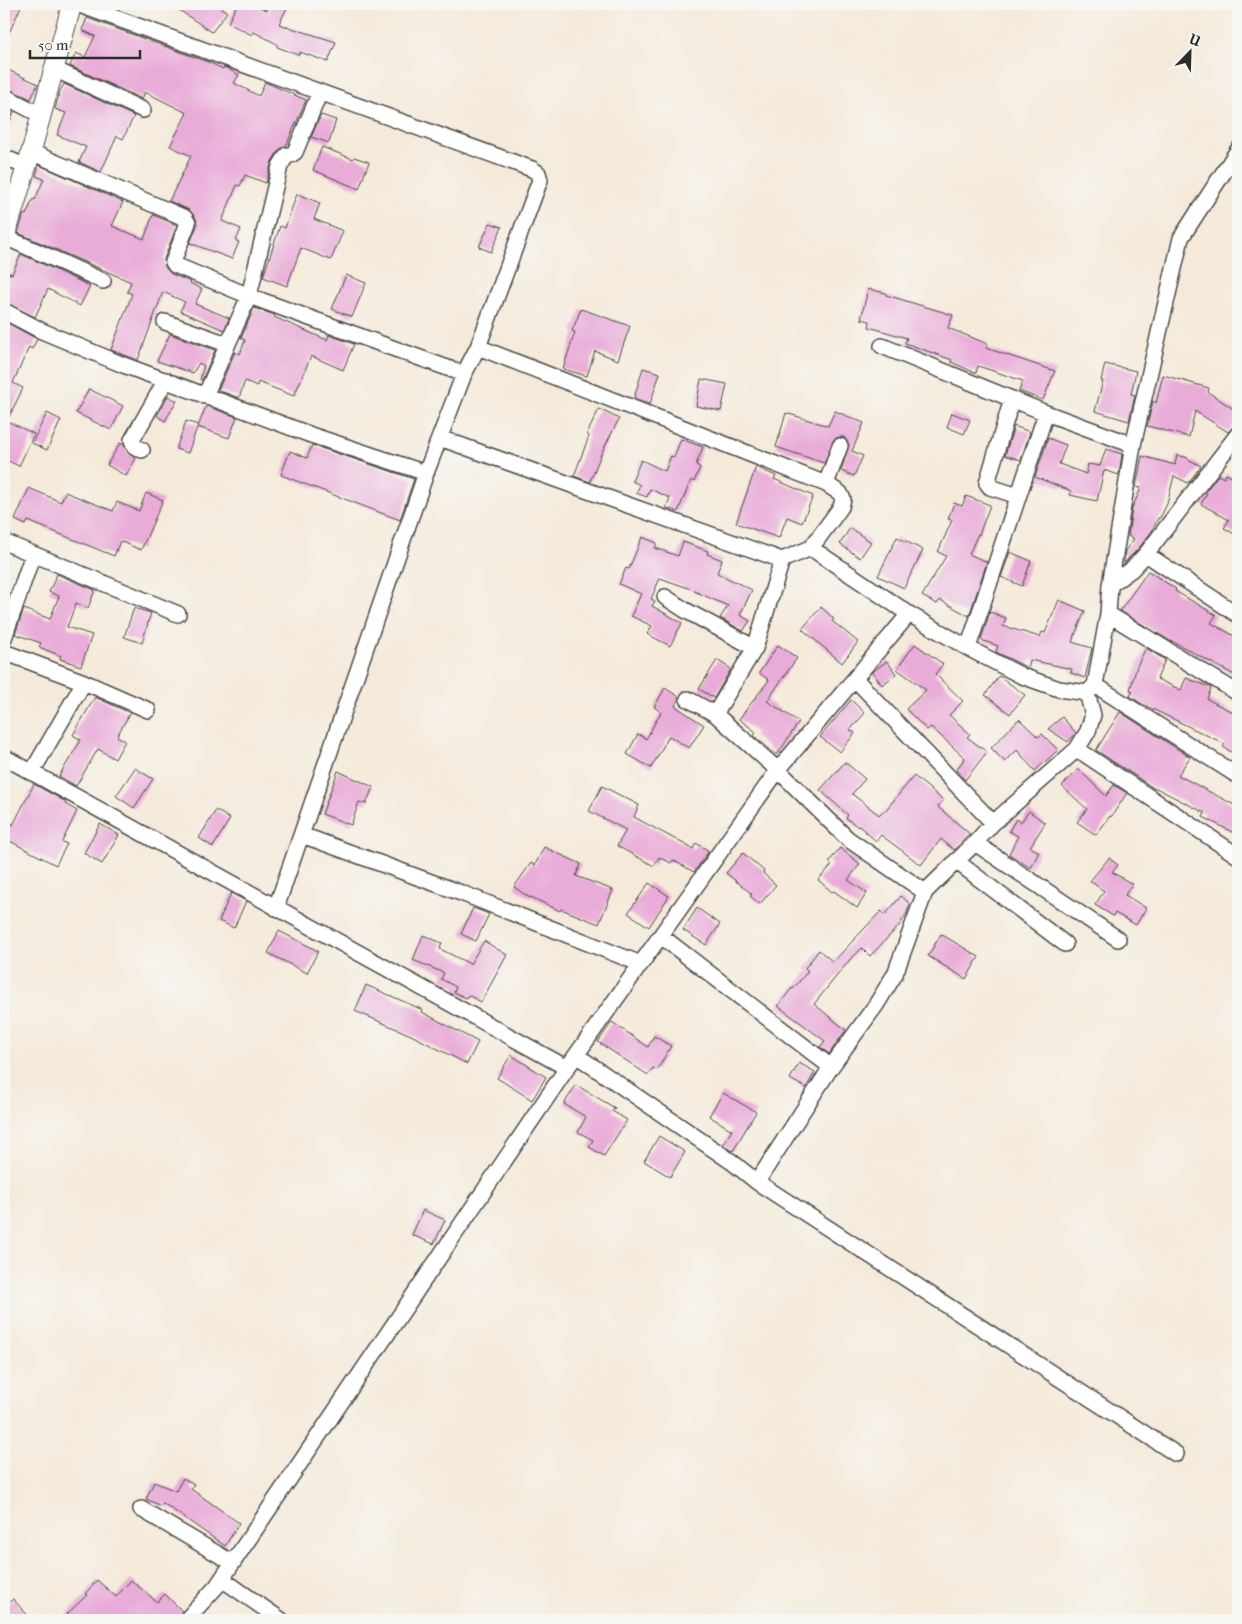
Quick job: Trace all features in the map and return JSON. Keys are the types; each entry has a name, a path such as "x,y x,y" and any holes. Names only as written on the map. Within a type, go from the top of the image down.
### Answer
{"street":[{"path":"72,4 4,239 103,281"},
{"path":"77,4 532,169 538,173 540,180 478,347 464,374 426,473 276,908"},
{"path":"54,69 143,110"},
{"path":"205,396 249,296 280,166 287,155 295,152 320,92"},
{"path":"4,96 41,115"},
{"path":"757,1182 831,1067 876,1005 895,974 925,892 994,823 1077,749 1088,731 1093,715 1091,689 1108,614 1110,585 1133,445 1181,238 1238,150"},
{"path":"4,157 28,159 184,218 188,223 173,262 176,265 249,296 464,374"},
{"path":"4,312 42,331 121,364 311,436 426,473"},
{"path":"165,322 227,344"},
{"path":"882,346 1012,400 1133,445"},
{"path":"440,438 782,560 811,548 841,507 843,499 840,492 826,484 478,347"},
{"path":"142,450 134,446 132,440 166,380"},
{"path":"1012,400 987,483 990,487 1018,496"},
{"path":"968,648 1046,413"},
{"path":"1110,585 1131,570 1146,554 1238,434"},
{"path":"826,484 840,446"},
{"path":"4,542 178,614"},
{"path":"811,548 909,614 968,648 1022,676 1043,684 1058,689 1091,689 1238,776"},
{"path":"4,638 34,554"},
{"path":"1146,554 1238,615"},
{"path":"715,714 755,648 782,560"},
{"path":"665,596 685,610 755,648"},
{"path":"186,1620 222,1579 572,1061 778,770 909,614"},
{"path":"1108,614 1238,693"},
{"path":"4,652 84,682 148,710"},
{"path":"855,679 994,823"},
{"path":"32,772 84,682"},
{"path":"688,699 715,714 778,770 848,839 925,892"},
{"path":"1077,749 1238,856"},
{"path":"4,757 276,908 572,1061 732,1162 757,1182 1176,1454"},
{"path":"302,834 464,894 641,964"},
{"path":"975,844 1118,939"},
{"path":"956,861 1065,944"},
{"path":"660,936 831,1067"},
{"path":"141,1510 233,1563"},
{"path":"222,1579 281,1620"}],"building":[{"path":"4,4 22,4 4,44"},
{"path":"170,4 215,4 227,12 212,32"},
{"path":"237,4 253,4 267,10 270,4 289,4 279,24 336,42 328,62 300,52 299,55 277,47 277,44 254,32 252,35 228,23"},
{"path":"87,18 223,69 224,67 239,75 234,83 259,96 265,82 306,100 286,146 279,150 272,161 266,183 245,175 240,186 237,185 222,221 241,229 236,241 239,242 232,259 190,243 197,226 196,218 189,210 169,201 191,156 170,146 187,113 145,92 142,99 70,66 76,53 85,57 95,36 82,30"},
{"path":"4,68 38,84 31,99 4,87"},
{"path":"64,84 134,116 123,139 117,136 101,172 79,162 86,147 57,135 66,113 55,109"},
{"path":"4,106 14,112 4,135"},
{"path":"321,115 336,120 329,143 311,137"},
{"path":"322,147 353,159 354,157 369,162 359,189 313,170"},
{"path":"39,165 123,202 112,226 144,239 153,215 177,225 164,259 165,267 171,274 191,282 202,289 195,304 229,318 224,330 180,311 185,302 163,292 138,360 111,350 132,294 127,292 131,282 18,233 24,214 26,215 33,199 35,200 44,179 36,176"},
{"path":"297,194 320,203 314,219 343,231 331,260 301,248 287,286 263,277 280,226 285,228"},
{"path":"490,223 502,227 491,252 479,247"},
{"path":"21,254 90,286 80,306 48,289 35,317 4,302 4,283 9,273 12,274"},
{"path":"346,275 366,283 352,317 332,309"},
{"path":"868,289 953,315 948,328 988,344 986,348 1055,371 1043,400 1019,391 1023,381 978,366 976,373 951,362 952,360 905,343 907,338 869,327 870,321 861,319"},
{"path":"254,308 275,315 274,317 327,340 329,335 354,344 343,370 311,356 294,396 258,382 257,386 245,381 239,398 218,390 235,352 240,354 245,340 241,338"},
{"path":"581,309 630,326 618,360 595,351 587,376 563,369 575,332 572,331"},
{"path":"4,321 37,339 32,349 29,347 13,383 23,388 7,421 34,434 19,466 4,459"},
{"path":"170,334 215,350 202,380 200,380 204,366 199,363 193,373 157,361"},
{"path":"1105,364 1136,371 1131,394 1135,395 1129,421 1095,411 1103,381 1101,381"},
{"path":"643,368 660,373 650,404 634,398"},
{"path":"1163,375 1209,388 1208,392 1238,412 1238,425 1228,432 1195,411 1189,437 1147,426 1153,401 1156,403"},
{"path":"701,379 727,384 721,411 696,406"},
{"path":"89,389 123,406 111,430 76,413"},
{"path":"168,396 177,401 165,421 157,416"},
{"path":"206,406 237,417 229,438 198,427"},
{"path":"599,409 619,419 601,454 590,482 574,476 589,436 587,434"},
{"path":"835,411 864,423 852,451 863,456 854,476 841,471 849,445 844,437 834,439 824,463 776,447 786,413 828,426"},
{"path":"47,413 61,420 47,450 32,443"},
{"path":"952,413 970,420 964,434 947,427"},
{"path":"186,421 198,425 188,453 176,449"},
{"path":"1014,426 1030,432 1021,460 1005,455"},
{"path":"1048,438 1066,445 1059,464 1086,474 1088,464 1100,466 1106,449 1122,454 1119,475 1104,470 1097,501 1070,495 1071,491 1035,477"},
{"path":"681,439 703,447 696,465 700,467 694,482 691,480 678,512 666,508 670,498 650,489 647,497 636,493 640,485 632,481 641,460 665,471 671,456 674,457"},
{"path":"120,443 124,445 129,454 136,458 126,476 107,465"},
{"path":"312,445 414,479 400,520 281,475 290,451 307,458"},
{"path":"1177,455 1188,458 1201,466 1188,483 1174,476 1167,504 1160,518 1158,518 1152,531 1139,548 1124,563 1125,551 1134,539 1128,536 1132,508 1141,488 1136,487 1142,456 1175,465"},
{"path":"756,467 776,476 774,479 813,496 802,523 787,517 779,538 736,523"},
{"path":"1226,474 1238,480 1238,536 1224,528 1229,520 1201,504 1207,493 1205,492 1218,475 1224,478"},
{"path":"29,488 61,502 65,492 113,511 117,502 139,511 146,493 163,500 141,550 120,541 114,556 28,521 26,525 15,520"},
{"path":"966,496 990,505 979,535 969,554 987,562 969,616 940,600 937,604 922,596 946,556 938,552 952,520 948,519 954,503 962,506"},
{"path":"850,528 871,542 860,558 840,544"},
{"path":"642,537 657,543 655,548 678,556 683,542 708,551 707,554 722,560 717,573 752,590 740,615 750,621 743,631 720,618 728,606 694,590 660,578 651,599 655,601 652,606 682,623 670,646 647,634 652,626 631,616 641,594 619,584 626,568 629,569"},
{"path":"897,537 923,550 904,588 878,576"},
{"path":"1010,552 1031,561 1022,586 1001,577"},
{"path":"1148,571 1176,589 1175,591 1216,615 1211,623 1238,638 1238,677 1172,642 1120,611"},
{"path":"57,574 95,590 88,608 76,603 67,627 92,635 81,666 60,659 61,656 39,647 41,643 15,634 24,609 50,619 59,596 49,592"},
{"path":"1059,600 1085,611 1072,642 1092,648 1085,678 1071,673 1072,669 1030,660 1028,668 996,652 998,646 981,640 990,612 1006,618 1003,626 1040,637 1042,632 1045,633"},
{"path":"821,607 834,619 832,621 858,642 842,663 802,629"},
{"path":"134,608 151,613 142,643 124,637"},
{"path":"915,644 943,664 935,674 963,701 949,715 970,734 967,737 987,752 965,780 956,770 965,758 931,727 927,730 906,709 926,690 897,669"},
{"path":"778,645 797,658 767,701 799,722 777,755 754,736 756,732 739,719 769,680 759,673"},
{"path":"1146,648 1165,660 1157,679 1181,690 1186,678 1210,687 1207,699 1238,715 1238,756 1223,747 1225,744 1142,704 1130,696 1133,691 1130,690 1137,666"},
{"path":"717,660 731,669 714,698 699,689"},
{"path":"887,661 896,674 882,685 872,672"},
{"path":"999,676 1025,695 1010,714 985,695"},
{"path":"665,688 679,697 675,706 704,725 689,748 669,736 651,768 627,754 638,734 646,739 661,712 654,707"},
{"path":"95,697 130,713 117,736 125,741 115,759 98,749 76,786 59,776 81,740 73,735"},
{"path":"851,700 865,713 850,730 855,733 840,752 820,737"},
{"path":"1120,712 1190,757 1178,775 1238,807 1238,835 1203,817 1205,813 1155,789 1096,750"},
{"path":"1062,717 1076,733 1068,742 1048,729"},
{"path":"1019,719 1038,737 1042,734 1058,750 1035,771 1017,750 1005,762 991,748"},
{"path":"845,762 865,779 852,794 879,815 884,812 914,776 943,800 938,807 970,834 954,850 941,839 921,865 881,835 876,841 859,826 846,818 848,815 820,790"},
{"path":"135,768 153,779 134,808 116,796"},
{"path":"1078,769 1106,796 1114,785 1127,793 1096,835 1077,822 1087,809 1062,786"},
{"path":"338,771 373,787 366,804 359,802 351,825 322,814"},
{"path":"34,784 66,802 65,804 77,811 62,842 67,844 56,865 4,838 4,820 13,825"},
{"path":"602,786 639,805 634,817 693,849 696,843 709,851 694,872 673,860 671,863 659,857 654,866 617,846 626,830 589,811"},
{"path":"216,810 230,819 213,847 199,838"},
{"path":"1029,811 1045,823 1030,847 1039,852 1031,868 1009,854 1018,836 1009,831 1016,819 1021,822"},
{"path":"100,824 119,835 102,864 84,853"},
{"path":"544,847 581,864 576,876 613,890 599,924 561,909 560,911 530,898 514,887 531,863 535,865"},
{"path":"840,848 860,864 848,880 867,893 857,908 834,891 832,892 818,880 832,865 829,862"},
{"path":"743,853 764,871 763,873 776,885 760,904 750,896 752,894 726,873"},
{"path":"1109,858 1118,865 1112,872 1132,884 1125,895 1146,908 1136,925 1115,913 1113,916 1095,905 1104,891 1090,881"},
{"path":"649,883 669,896 649,927 628,913"},
{"path":"231,893 246,901 234,928 219,921"},
{"path":"901,896 910,904 906,915 898,927 870,956 862,948 852,957 814,1004 846,1030 829,1054 820,1047 825,1041 778,1006 808,971 805,968 819,950 833,962 881,911 885,915"},
{"path":"473,908 489,914 476,941 461,934"},
{"path":"697,908 720,924 706,945 683,930"},
{"path":"279,931 318,951 307,973 268,953"},
{"path":"941,934 979,957 966,979 928,956"},
{"path":"423,935 442,943 440,949 470,964 484,941 507,955 481,1002 468,995 466,998 454,992 456,987 441,979 444,973 413,960"},
{"path":"366,985 423,1010 422,1012 478,1042 467,1064 411,1035 355,1011"},
{"path":"612,1022 648,1047 654,1036 671,1046 657,1070 653,1068 648,1075 598,1042"},
{"path":"511,1055 546,1077 532,1100 497,1078"},
{"path":"799,1063 815,1072 806,1088 790,1079"},
{"path":"576,1085 615,1108 612,1111 627,1120 604,1156 589,1147 593,1140 578,1132 586,1117 564,1104"},
{"path":"723,1093 756,1112 733,1151 723,1145 732,1130 709,1116"},
{"path":"659,1136 685,1152 670,1177 644,1161"},
{"path":"423,1210 445,1220 434,1244 412,1235"},
{"path":"183,1478 194,1484 191,1489 239,1523 225,1546 163,1503 161,1506 146,1499 154,1482 176,1491"},
{"path":"97,1580 116,1597 131,1580 157,1602 165,1594 182,1611 176,1620 73,1620 67,1614 87,1595 85,1594"},
{"path":"13,1599 32,1620 4,1620 4,1607"}]}
